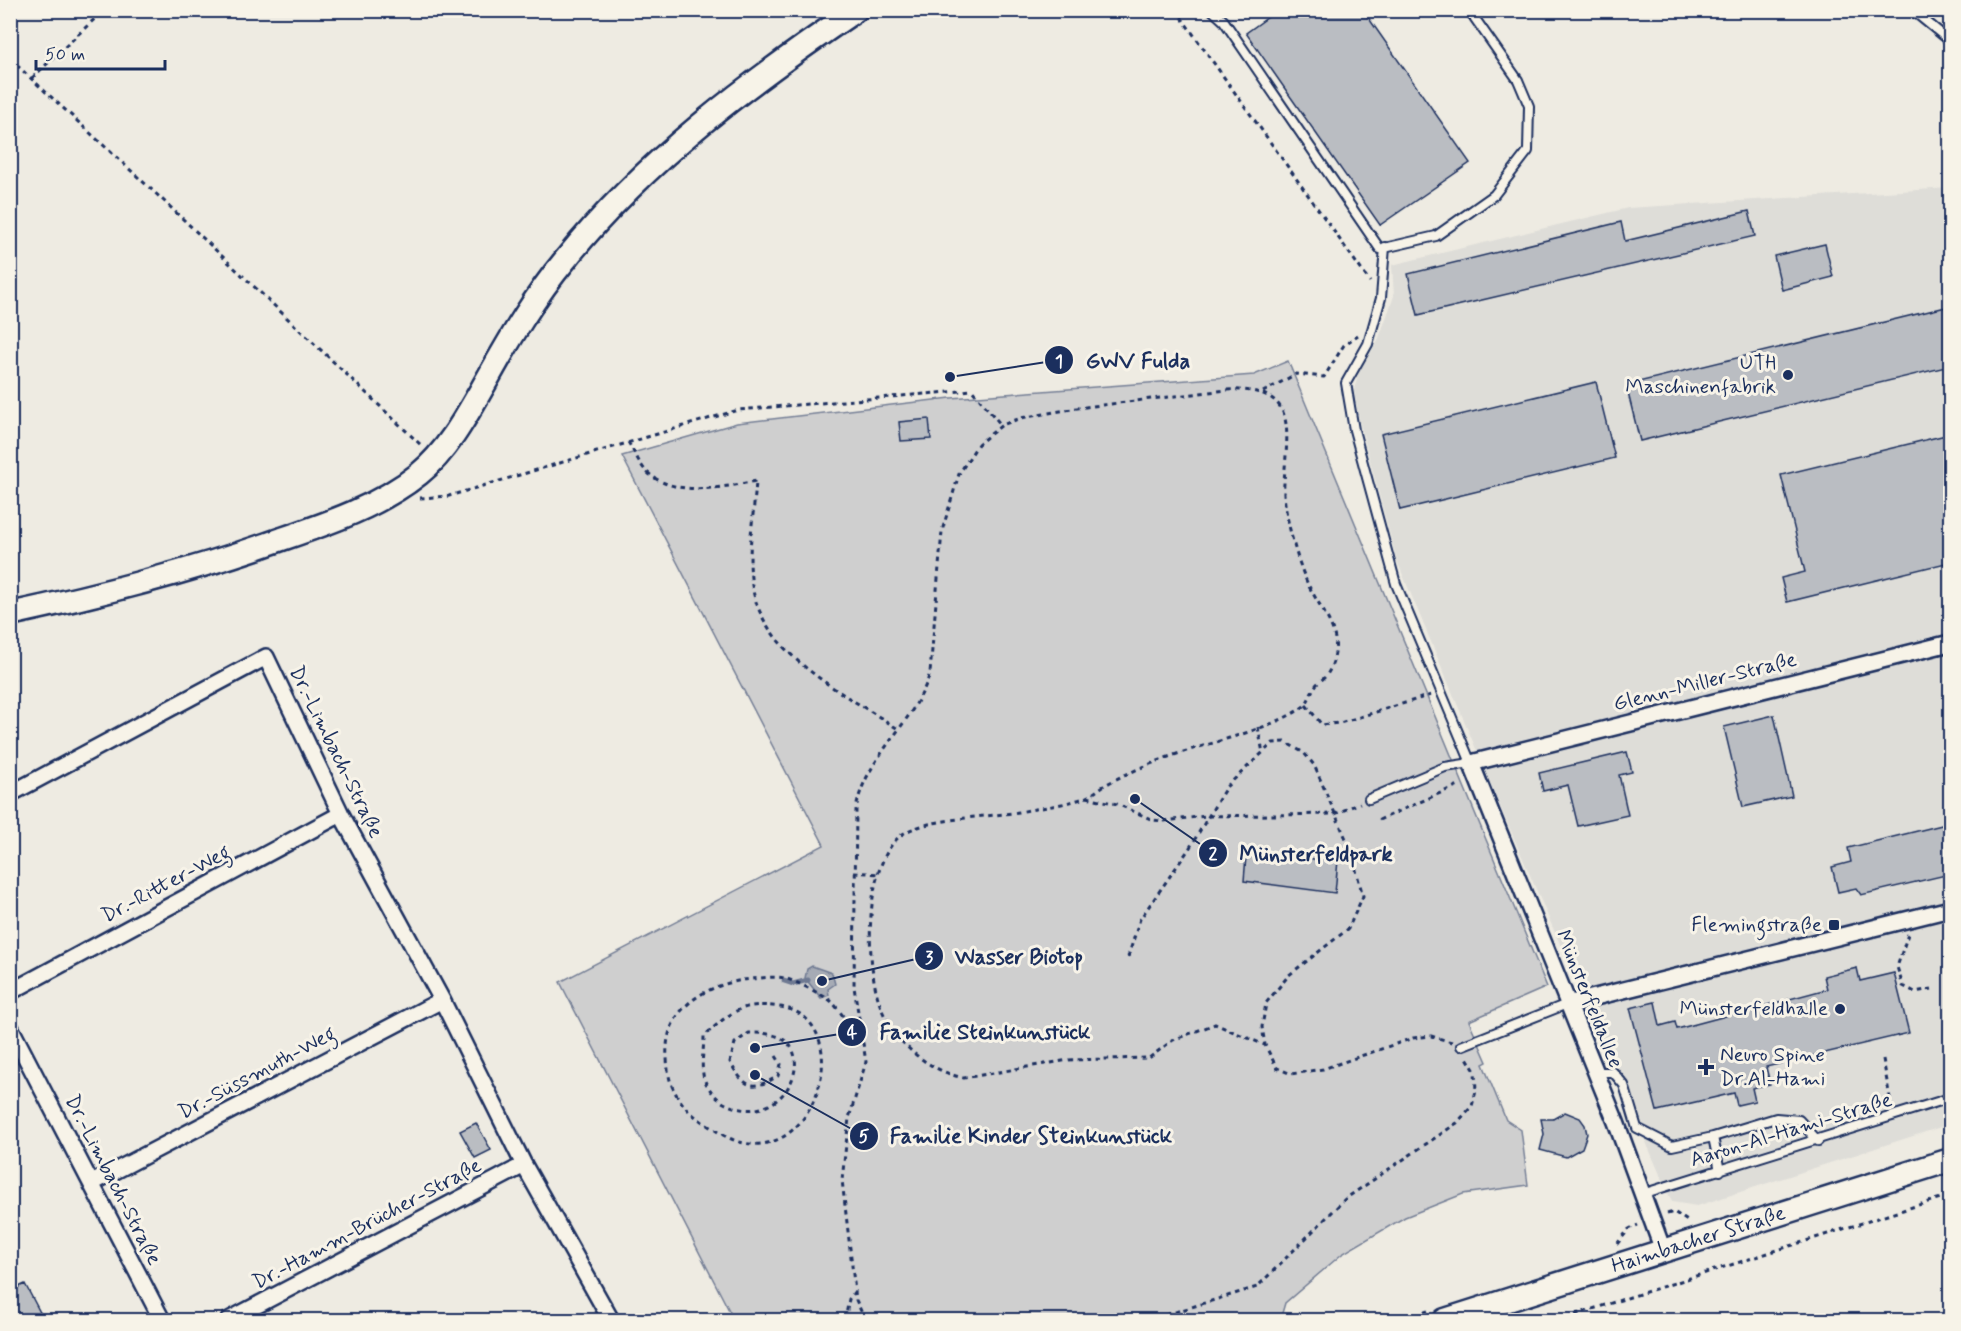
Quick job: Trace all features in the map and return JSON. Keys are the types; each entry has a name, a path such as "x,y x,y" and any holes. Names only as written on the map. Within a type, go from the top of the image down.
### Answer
{"street":[{"path":"10,614 201,567 314,528 375,502 399,489 435,459 462,422 543,289 564,260 612,206 712,114 856,10"},
{"name":"Glenn-Miller-Straße","path":"1471,763 1950,643"},
{"name":"Dr.-Limbach-Straße","path":"10,794 266,657 341,814 442,1000 524,1165 611,1320"},
{"name":"Münsterfeldallee","path":"1471,763 1596,1072 1664,1253"},
{"name":"Dr.-Ritter-Weg","path":"10,992 341,814"},
{"path":"1567,1004 1950,909"},
{"name":"Dr.-Süssmuth-Weg","path":"92,1183 442,1000"},
{"name":"Dr.-Limbach-Straße","path":"10,1027 162,1320"},
{"name":"Haimbacher Straße","path":"1445,1320 1664,1253 1950,1160"},
{"name":"Dr.-Hamm-Brücher-Straße","path":"229,1320 524,1165"}],"lane":[{"path":"1212,10 1224,21 1380,249 1436,236 1494,195 1528,151 1529,106 1518,80 1469,10"},
{"path":"1917,14 1950,41"},
{"path":"1369,799 1445,767 1471,763 1396,584 1354,430 1346,383 1368,344 1372,331 1381,298 1385,247"},
{"path":"1461,1046 1567,1004"},
{"path":"1596,1072 1613,1072 1624,1085 1637,1128 1672,1146 1713,1137 1776,1118 1799,1120 1818,1141"},
{"name":"Aaron-Al-Hami-Straße","path":"1642,1194 1950,1098"},
{"path":"1713,1137 1720,1171"}],"path":[{"path":"32,78 104,10"},
{"path":"1176,10 1381,298"},
{"path":"10,59 165,202 435,459"},
{"path":"1263,392 1296,374 1324,377 1344,345 1356,335 1372,331"},
{"path":"865,1320 855,1291 842,1180 849,1118 866,1062 854,987 854,872 859,791 925,690 930,673 942,531 958,474 978,444 1002,425 1021,418 1077,408 1226,390 1248,389 1263,392 1282,406 1287,416 1288,436 1283,487 1288,515 1306,580 1335,639 1334,661 1325,677 1314,687 1306,705 1258,727 1163,759 1105,784 1087,797 1019,812 919,826 901,836 887,851 879,874 870,924 870,951 882,1011 903,1041 927,1065 948,1075 964,1078 1068,1060 1149,1058 1173,1040 1215,1024 1265,1045"},
{"path":"399,489 422,500 449,496 738,410 972,390 1002,425"},
{"path":"628,442 647,473 665,483 692,489 721,488 756,481 752,573 754,594 765,625 790,656 898,729"},
{"path":"1306,705 1322,725 1340,723 1441,692"},
{"path":"1258,727 1263,753"},
{"path":"1128,957 1140,919 1190,849 1226,787 1273,743 1285,742 1304,753 1314,765 1350,848 1363,896 1348,929 1289,975 1266,1003 1262,1027 1265,1045 1278,1068 1291,1074 1323,1069 1413,1038 1431,1036 1461,1046 1475,1071 1476,1091 1472,1106 1457,1123 1345,1199 1257,1287 1149,1320"},
{"path":"1379,820 1461,784"},
{"path":"1087,797 1117,804 1153,820 1208,816 1335,814 1369,799"},
{"path":"854,872 879,874"},
{"path":"1909,934 1897,967 1903,986 1915,992 1932,989"},
{"path":"776,1056 781,1064 778,1076 765,1085 750,1086 740,1079 730,1062 735,1043 749,1033 782,1038 792,1049 796,1065 790,1085 779,1099 760,1110 736,1108 721,1101 711,1091 703,1075 704,1036 732,1012 747,1006 771,1006 794,1009 810,1023 821,1045 822,1075 813,1107 800,1122 772,1143 750,1145 730,1139 697,1118 682,1104 669,1084 666,1041 682,1009 696,998 730,981 762,978 783,978 831,1001 846,1020 844,1028 862,1029"},
{"path":"1883,1059 1888,1088"},
{"path":"1558,1320 1950,1195"},
{"path":"845,1320 849,1299 855,1291"}],"shaded area":[{"path":"1950,188 1950,1124 1697,1206 1672,1202 1500,806 1397,561 1359,420 1354,391 1359,371 1378,341 1394,296 1392,265 1628,208"},
{"path":"1288,361 1547,987 1469,1021 1487,1062 1483,1064 1506,1120 1521,1130 1528,1185 1463,1194 1405,1217 1342,1254 1285,1303 1280,1320 734,1320 560,982 824,845 622,456 737,423 951,398 1254,375"},
{"path":"812,966 832,973 835,984 828,989 829,995 821,998 805,978 807,969"}],"building":[{"path":"1278,10 1363,10 1470,163 1380,225 1246,33"},
{"path":"1749,211 1755,236 1418,315 1408,274 1621,222 1625,241"},
{"path":"1825,244 1833,277 1782,290 1774,256"},
{"name":"UTH Maschinenfabrik","path":"1950,306 1950,366 1640,441 1626,385"},
{"path":"1596,382 1615,458 1400,510 1381,434"},
{"path":"929,419 931,439 901,441 899,422"},
{"path":"1950,434 1950,562 1787,602 1781,578 1805,572 1781,475"},
{"path":"1774,715 1792,796 1743,807 1724,727"},
{"path":"1627,752 1632,772 1619,775 1628,815 1578,826 1568,785 1543,791 1539,773"},
{"path":"1950,823 1950,874 1861,895 1856,888 1838,892 1832,867 1851,862 1848,848"},
{"path":"1246,856 1338,860 1335,893 1244,881"},
{"path":"1857,968 1860,981 1894,973 1909,1033 1766,1067 1770,1084 1752,1088 1755,1101 1737,1105 1734,1093 1657,1111 1630,1008 1655,1002 1660,1026 1675,1022 1677,1029 1827,989 1824,976"},
{"path":"1565,1112 1580,1118 1585,1125 1587,1134 1582,1148 1566,1157 1540,1150 1544,1134 1541,1119 1553,1119"},
{"path":"476,1123 491,1150 475,1158 460,1131"},
{"path":"25,1284 44,1320 10,1320 10,1291"}],"waterway":[{"path":"784,981 793,984 808,980"}],"place":[{"name":"UTH Maschinenfabrik","path":"1788,375"},
{"name":"GWV Fulda","path":"950,377"},
{"name":"Münsterfeldpark","path":"1135,799"},
{"name":"Flemingstraße","path":"1834,925"},
{"name":"Wasser Biotop","path":"822,981"},
{"name":"Münsterfeldhalle","path":"1840,1009"},
{"name":"Familie Steinkunstück","path":"755,1048"},
{"name":"Neuro Spine Dr.Al-Hami","path":"1706,1067"},
{"name":"Familie Kinder Steinkunstück","path":"755,1075"}]}
